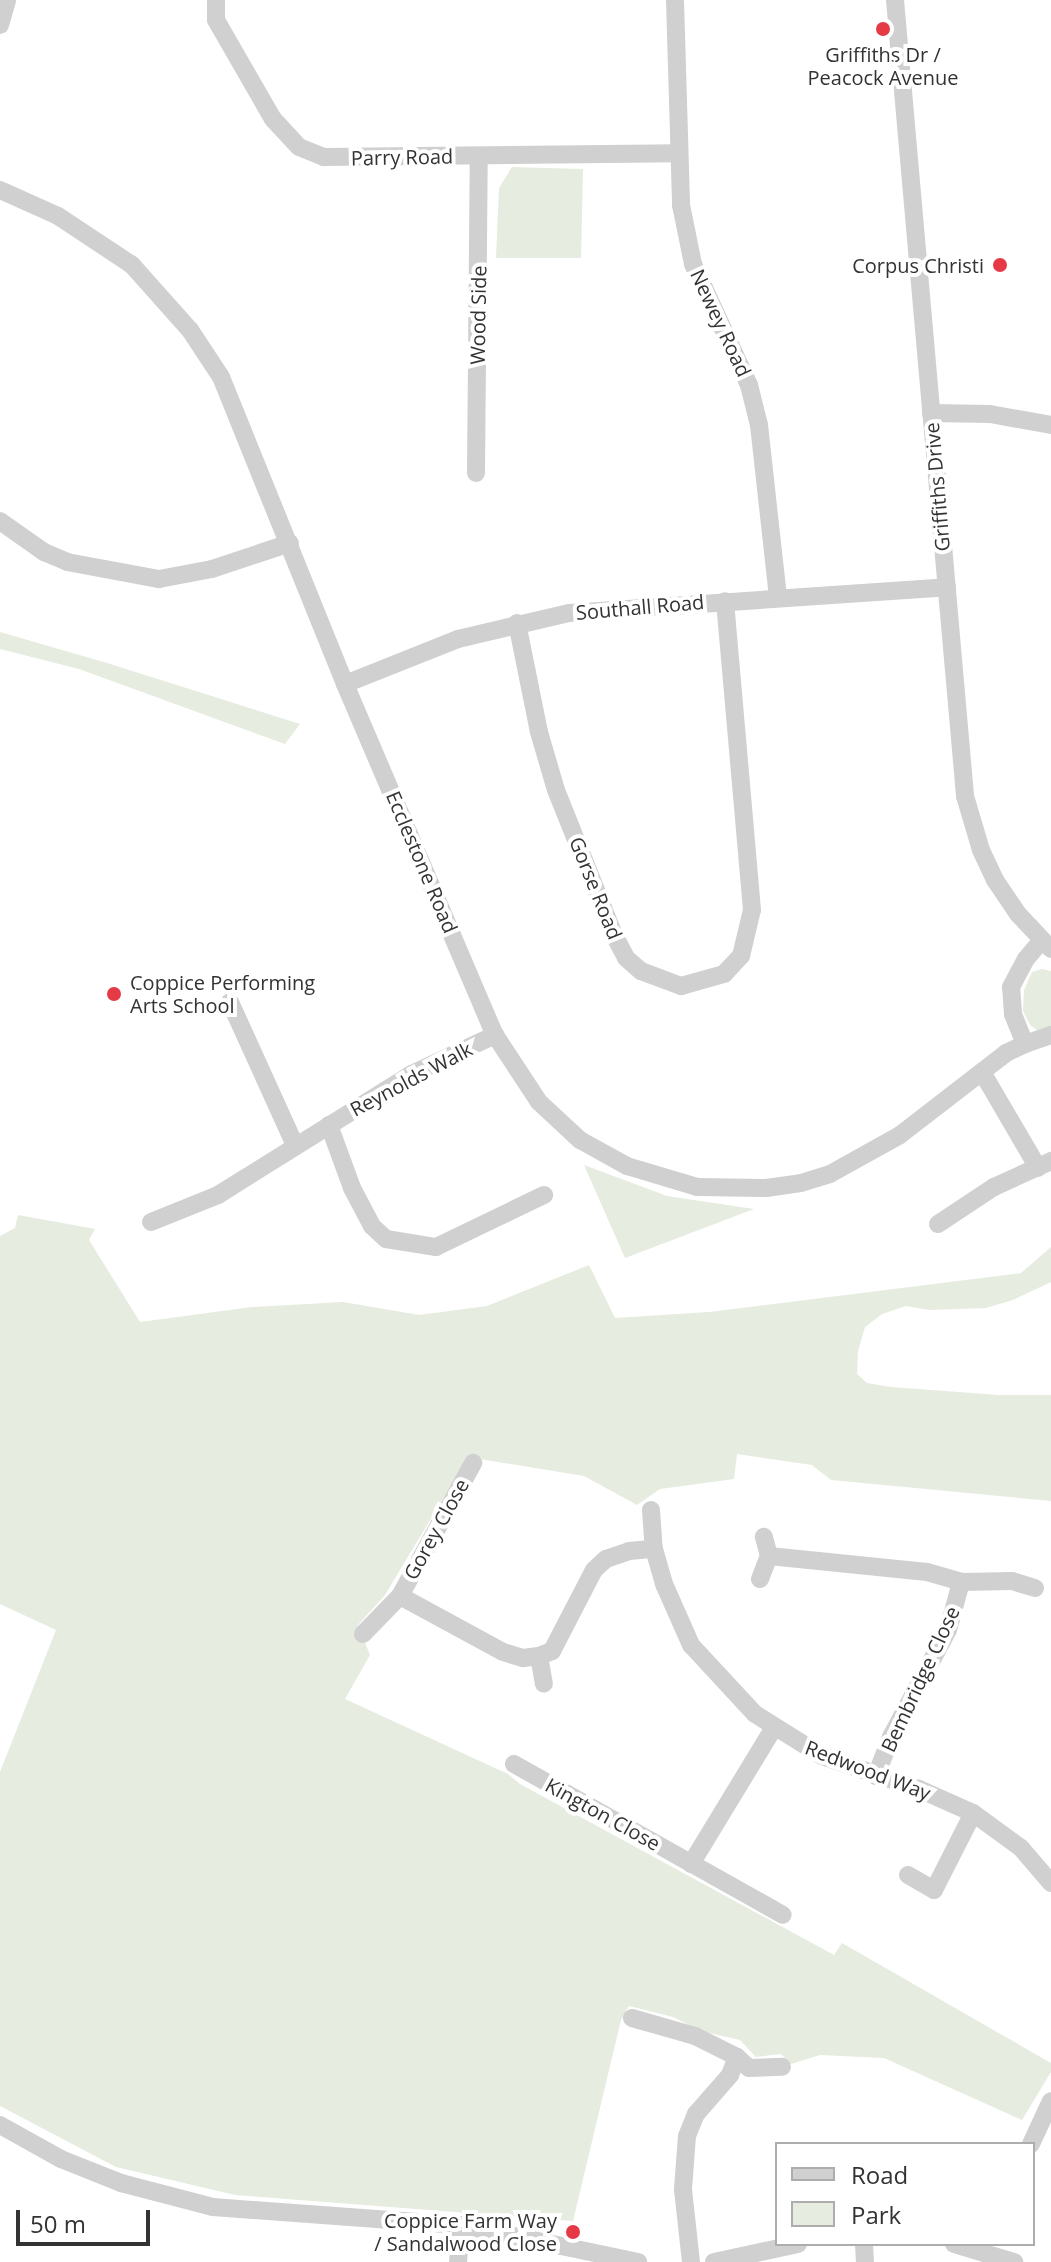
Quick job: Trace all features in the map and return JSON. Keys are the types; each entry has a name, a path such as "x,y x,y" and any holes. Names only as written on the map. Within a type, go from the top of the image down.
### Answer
{"street":[{"path":"0,25 7,0"},
{"name":"Parry Road","path":"216,0 216,20 273,119 299,147 324,157 679,153"},
{"name":"Newey Road","path":"675,0 681,205 693,264 749,385 759,425 778,596"},
{"name":"Griffiths Drive","path":"895,0 969,815 995,880 1046,945"},
{"name":"Wood Side","path":"476,473 479,157"},
{"name":"Ecclestone Road","path":"0,190 58,216 132,265 160,293 221,377 345,684 495,1035 539,1102 580,1140 627,1166 697,1187 777,1187 830,1174 900,1135 1006,1053 1051,1035"},
{"path":"931,413 990,414 1051,425"},
{"path":"0,521 44,552 67,562 159,579 212,569 290,543"},
{"name":"Southall Road","path":"345,684 458,639 569,613 778,596 947,587"},
{"name":"Gorse Road","path":"517,623 539,732 556,790 614,935 626,958 641,971 681,986 724,974 741,956 752,910 725,601"},
{"path":"1025,1044 1013,1014 1011,987 1026,959 1046,945"},
{"path":"230,1002 295,1145"},
{"name":"Reynolds Walk","path":"151,1222 218,1195 412,1074 495,1035"},
{"path":"938,1224 994,1187 1044,1164 982,1072"},
{"name":"Reynolds Walk","path":"329,1125 352,1188 372,1226 386,1239 436,1247 544,1195"},
{"name":"Gorey Close","path":"363,1634 400,1596 473,1463"},
{"name":"Redwood Way","path":"651,1510 654,1549 664,1584 691,1645 717,1677 773,1729 822,1756 919,1789 973,1813 1021,1848 1051,1883"},
{"path":"760,1579 769,1556 764,1537"},
{"path":"544,1684 539,1656 552,1651 594,1570 606,1559 629,1551 654,1549"},
{"name":"Bembridge Close","path":"769,1556 927,1572 961,1582 1012,1581 1035,1588"},
{"name":"Bembridge Close","path":"876,1776 891,1737 948,1630 961,1582"},
{"name":"Gorey Close","path":"400,1596 503,1652 523,1658 539,1656"},
{"path":"691,1864 773,1729"},
{"name":"Kington Close","path":"514,1764 783,1915"},
{"path":"908,1875 934,1890 973,1813"},
{"path":"632,2018 695,2036 737,2057 749,2068 782,2067"},
{"path":"691,2262 683,2189 687,2136 696,2114 730,2075 737,2057"},
{"path":"1032,2142 1051,2101"},
{"path":"2,2130 61,2159 121,2183 213,2207 461,2225 638,2262"},
{"path":"458,2262 461,2225"},
{"path":"714,2262 789,2246"},
{"path":"991,2248 1014,2262"}],"green space":[{"path":"512,167 583,169 581,258 496,258 499,188"},
{"path":"0,632 300,724 285,744 79,669 0,649"},
{"path":"1042,969 1051,971 1051,1027 1038,1031 1030,1025 1023,1011 1024,990 1032,972"},
{"path":"584,1165 667,1196 754,1209 625,1258"},
{"path":"18,1215 95,1229 89,1240 140,1322 252,1307 343,1302 419,1315 487,1306 589,1265 615,1318 709,1312 1021,1273 1051,1247 1051,1282 1013,1300 986,1308 929,1310 906,1306 882,1314 865,1327 858,1351 857,1374 867,1383 891,1387 999,1395 1051,1395 1051,1501 831,1480 812,1465 737,1454 734,1479 660,1489 637,1505 584,1476 468,1457 385,1595 358,1625 370,1655 345,1699 508,1774 520,1784 834,1955 842,1943 1051,2063 1051,2072 1022,2120 884,2058 820,2055 791,2064 781,2054 756,2057 740,2040 701,2031 673,2017 629,2006 621,2020 573,2221 235,2195 116,2167 0,2106 0,1772 56,1630 0,1604 0,1236 15,1228"}],"place":[{"name":"Griffiths Dr / Peacock Avenue","path":"883,29"},
{"name":"Corpus Christi","path":"1000,265"},
{"name":"Coppice Performing Arts School","path":"114,994"},
{"name":"Coppice Farm Way / Sandalwood Close","path":"573,2232"}]}
